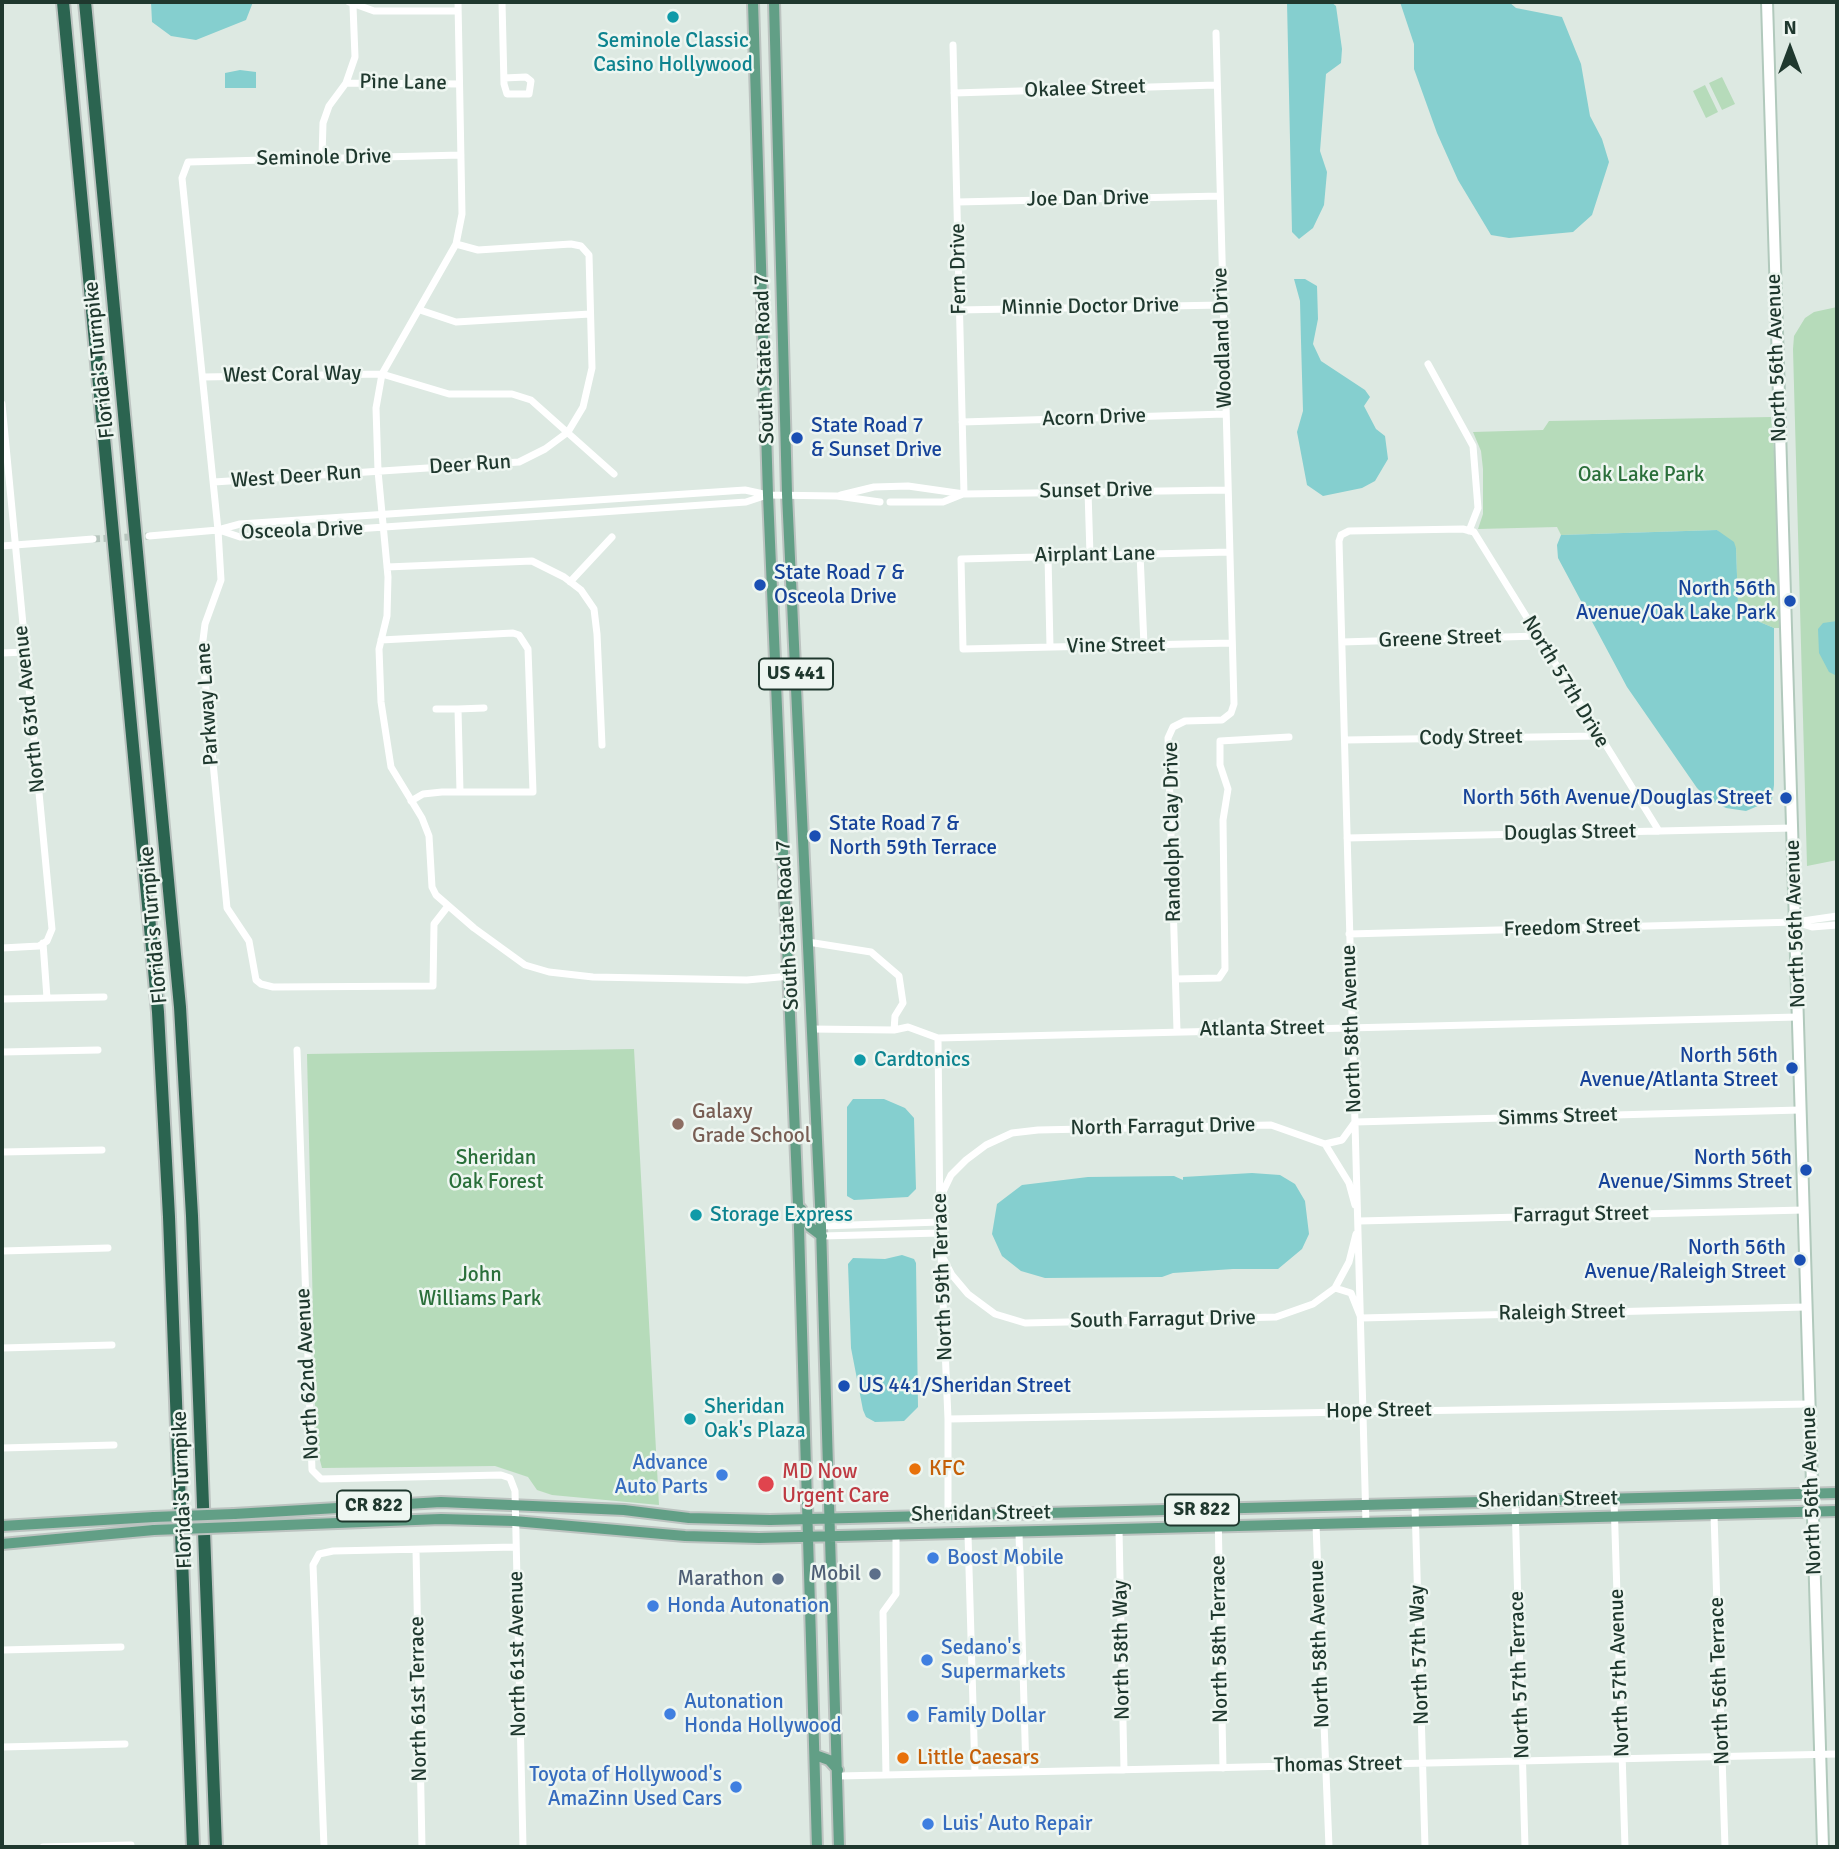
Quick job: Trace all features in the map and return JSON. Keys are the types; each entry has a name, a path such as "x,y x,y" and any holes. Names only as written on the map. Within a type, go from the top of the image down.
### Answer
{"highway":[{"name":"Florida's Turnpike","path":"63,2 158,1012 170,1231 193,1847"},
{"name":"Florida's Turnpike","path":"85,2 180,1007 192,1216 216,1847"}],"main road":[{"name":"South State Road 7","path":"753,2 768,495 798,1200 817,1847"},
{"name":"South State Road 7","path":"774,2 788,494 822,1231 839,1847"},
{"path":"754,40 762,38 775,55"},
{"path":"760,226 770,243 781,248"},
{"path":"798,1200 806,1221 822,1231"},
{"name":"Sheridan Street","path":"2,1526 441,1502 514,1504 689,1518 807,1519 1837,1493"},
{"name":"Sheridan Street","path":"2,1544 154,1530 441,1519 514,1521 685,1536 807,1538 1837,1511"},
{"path":"815,1755 829,1760 839,1773"}],"street":[{"path":"458,2 462,214 456,244 382,374 376,408 378,471 387,567 387,616 381,640 385,747 390,767 429,836 432,887 448,906 526,965 549,972 584,977 747,980 790,976"},
{"path":"502,2 504,78"},
{"name":"North 56th Avenue","path":"1767,2 1823,1847"},
{"path":"322,157 323,123 329,106 346,83 355,57 351,4 374,11 458,11"},
{"name":"Woodland Drive","path":"1216,33 1232,643"},
{"name":"Fern Drive","path":"953,45 964,494"},
{"name":"Pine Lane","path":"346,83 459,84"},
{"name":"Okalee Street","path":"954,93 1216,85"},
{"name":"Seminole Drive","path":"188,162 461,155"},
{"name":"Parkway Lane","path":"188,162 182,178 214,482 221,580 203,631 203,662 224,901 249,941 256,980 273,987 433,986 434,924 448,906"},
{"name":"Joe Dan Drive","path":"957,202 1220,196"},
{"name":"Deer Run","path":"378,471 519,462 545,449 568,432 588,392 592,368 589,255 581,246 478,250 456,244"},
{"name":"Minnie Doctor Drive","path":"959,310 1222,305"},
{"path":"420,310 456,322 590,314"},
{"path":"1428,364 1473,446 1478,509 1471,531"},
{"name":"West Coral Way","path":"203,377 382,374 449,394 512,394 531,400 614,474"},
{"name":"North 63rd Avenue","path":"2,404 3,437 52,929 43,943"},
{"name":"Acorn Drive","path":"962,422 1225,414"},
{"name":"West Deer Run","path":"214,482 378,471"},
{"path":"900,486 900,502"},
{"name":"Sunset Drive","path":"837,496 874,487 900,486 964,494 1228,490"},
{"name":"Osceola Drive","path":"218,530 240,524 745,490 768,495"},
{"path":"1088,491 1090,555"},
{"name":"Osceola Drive","path":"218,530 240,537 746,502 768,495 788,494"},
{"name":"Sunset Drive","path":"788,494 837,496 880,502"},
{"name":"Sunset Drive","path":"890,502 943,502 964,494"},
{"path":"149,536 218,530"},
{"name":"North 58th Avenue","path":"1366,1523 1339,541 1341,535 1349,531 1471,531"},
{"name":"North 57th Drive","path":"1471,531 1659,831"},
{"path":"570,582 612,537"},
{"path":"2,546 93,539"},
{"name":"Airplant Lane","path":"962,649 961,559 1229,552"},
{"path":"1140,554 1144,645"},
{"path":"1048,556 1051,647"},
{"path":"387,567 532,561 581,590 594,609 601,691 602,745"},
{"path":"381,640 495,633 519,635 528,649 533,792 423,794 411,801"},
{"name":"Greene Street","path":"1342,642 1538,636"},
{"name":"Vine Street","path":"962,649 1232,643"},
{"name":"Randolph Clay Drive","path":"1177,1031 1168,738 1173,727 1185,721 1222,720 1231,713 1234,681 1232,643"},
{"path":"2,653 24,652"},
{"path":"436,709 484,708"},
{"path":"458,709 460,792"},
{"name":"Cody Street","path":"1345,740 1597,736"},
{"path":"1175,979 1219,978 1225,969 1223,820 1228,789 1220,765 1220,741 1289,737"},
{"name":"Douglas Street","path":"1347,838 1793,828"},
{"path":"1834,916 1835,925 1812,927 1796,922 1834,916"},
{"name":"Freedom Street","path":"1349,934 1796,922"},
{"path":"808,942 871,952 899,976 902,1003 895,1016 894,1030"},
{"path":"2,948 43,943 47,998"},
{"path":"2,999 104,996"},
{"name":"Atlanta Street","path":"812,1029 894,1030 908,1027 938,1038 1798,1017"},
{"name":"North 59th Terrace","path":"938,1038 948,1516"},
{"path":"2,1052 98,1050"},
{"name":"North 62nd Avenue","path":"297,1050 312,1471 321,1479 501,1475 510,1478 514,1504"},
{"name":"Simms Street","path":"1355,1122 1800,1110"},
{"path":"1355,1122 1342,1140 1325,1144 1349,1183 1359,1221 1349,1262 1335,1288 1351,1293 1360,1318"},
{"name":"North Farragut Drive","path":"940,1198 951,1175 967,1160 986,1145 1012,1133 1038,1130 1271,1125 1325,1144"},
{"path":"2,1152 102,1150"},
{"name":"Farragut Street","path":"1359,1221 1804,1210"},
{"path":"822,1231 940,1222"},
{"path":"822,1231 940,1233"},
{"path":"2,1251 108,1248"},
{"name":"South Farragut Drive","path":"941,1254 952,1275 968,1294 995,1314 1025,1323 1276,1317 1313,1304 1335,1288"},
{"name":"Raleigh Street","path":"1360,1318 1806,1307"},
{"path":"2,1348 112,1345"},
{"name":"Hope Street","path":"948,1419 1809,1404"},
{"path":"2,1448 114,1445"},
{"name":"North 57th Avenue","path":"1614,1500 1625,1847"},
{"name":"North 57th Terrace","path":"1515,1502 1525,1847"},
{"name":"North 61st Avenue","path":"514,1504 523,1847"},
{"name":"North 57th Way","path":"1415,1505 1426,1847"},
{"name":"North 58th Terrace","path":"1218,1510 1223,1768"},
{"name":"North 56th Terrace","path":"1714,1515 1725,1847"},
{"name":"North 58th Avenue","path":"1316,1525 1329,1847"},
{"name":"North 58th Way","path":"1119,1530 1124,1770"},
{"path":"1019,1533 1026,1772"},
{"path":"886,1775 883,1612 896,1594 896,1535"},
{"path":"968,1535 975,1773"},
{"path":"324,1847 313,1565 319,1554 333,1551 515,1547"},
{"name":"North 61st Terrace","path":"416,1550 422,1847"},
{"path":"2,1650 121,1647"},
{"path":"2,1747 125,1744"},
{"name":"Thomas Street","path":"839,1773 886,1775 1837,1754"},
{"path":"43,1847 131,1845"}],"green space":[{"path":"1722,77 1735,104 1722,110 1709,83"},
{"path":"1705,85 1718,112 1706,118 1693,91"},
{"path":"1837,307 1837,860 1807,866 1793,349 1794,336 1805,318 1814,312"},
{"name":"Oak Lake Park","path":"1771,417 1778,497 1782,628 1774,628 1743,615 1738,603 1736,548 1717,530 1561,535 1557,527 1478,529 1483,514 1483,469 1481,451 1473,432 1543,430 1549,421"},
{"name":"John Williams Park","path":"634,1049 659,1505 552,1495 537,1490 528,1477 495,1466 322,1468 316,1445 307,1054"}],"water":[{"path":"151,2 253,2 246,20 196,40 171,36 152,22"},
{"path":"1287,2 1331,2 1336,6 1342,49 1341,63 1326,74 1320,151 1327,172 1324,205 1313,228 1299,239 1292,232"},
{"path":"1400,2 1509,2 1516,8 1562,17 1581,64 1590,116 1602,139 1609,162 1592,215 1573,232 1509,238 1491,235 1458,180 1437,133 1414,69 1414,44"},
{"path":"240,70 256,72 256,88 225,88 225,73"},
{"path":"1294,279 1305,279 1317,286 1318,319 1313,344 1321,361 1365,390 1370,397 1364,406 1376,429 1385,436 1388,459 1375,481 1362,488 1323,496 1307,485 1297,432 1303,411 1300,301"},
{"path":"1717,530 1734,542 1736,548 1738,603 1743,615 1774,628 1772,800 1746,811 1726,808 1708,799 1697,788 1627,687 1558,558 1557,545 1561,535"},
{"path":"1837,621 1837,676 1829,672 1819,653 1818,629 1823,623"},
{"path":"853,1099 884,1099 905,1108 914,1118 916,1189 908,1197 854,1200 847,1196 847,1107"},
{"path":"1252,1173 1280,1175 1295,1184 1305,1201 1309,1234 1302,1249 1278,1269 1173,1273 1162,1277 1045,1278 1021,1271 1002,1256 992,1234 997,1204 1022,1185 1088,1177 1174,1176 1183,1180 1183,1177"},
{"path":"902,1255 914,1259 916,1263 918,1407 904,1421 875,1422 866,1417 863,1410 851,1348 848,1264 853,1258 885,1259"}],"tunnel":[{"path":"93,539 149,536"}],"place":[{"name":"Seminole Classic Casino Hollywood","path":"673,17"},
{"name":"State Road 7 & Sunset Drive","path":"797,438"},
{"name":"State Road 7 & Osceola Drive","path":"760,585"},
{"name":"North 56th Avenue/Oak Lake Park","path":"1790,601"},
{"name":"North 56th Avenue/Douglas Street","path":"1786,798"},
{"name":"State Road 7 & North 59th Terrace","path":"815,836"},
{"name":"Cardtonics","path":"860,1060"},
{"name":"North 56th Avenue/Atlanta Street","path":"1792,1068"},
{"name":"Galaxy Grade School","path":"678,1124"},
{"name":"North 56th Avenue/Simms Street","path":"1806,1170"},
{"name":"Storage Express","path":"696,1215"},
{"name":"North 56th Avenue/Raleigh Street","path":"1800,1260"},
{"name":"US 441/Sheridan Street","path":"844,1386"},
{"name":"Sheridan Oak's Plaza","path":"690,1419"},
{"name":"KFC","path":"915,1469"},
{"name":"Advance Auto Parts","path":"722,1475"},
{"name":"MD Now Urgent Care","path":"766,1484"},
{"name":"Boost Mobile","path":"933,1558"},
{"name":"Mobil","path":"875,1574"},
{"name":"Marathon","path":"778,1579"},
{"name":"Honda Autonation","path":"653,1606"},
{"name":"Sedano's Supermarkets","path":"927,1660"},
{"name":"Autonation Honda Hollywood","path":"670,1714"},
{"name":"Family Dollar","path":"913,1716"},
{"name":"Little Caesars","path":"903,1758"},
{"name":"Toyota of Hollywood's AmaZinn Used Cars","path":"736,1787"},
{"name":"Luis' Auto Repair","path":"928,1824"}],"park label":[{"name":"Sheridan Oak Forest","path":"496,1170"}]}
